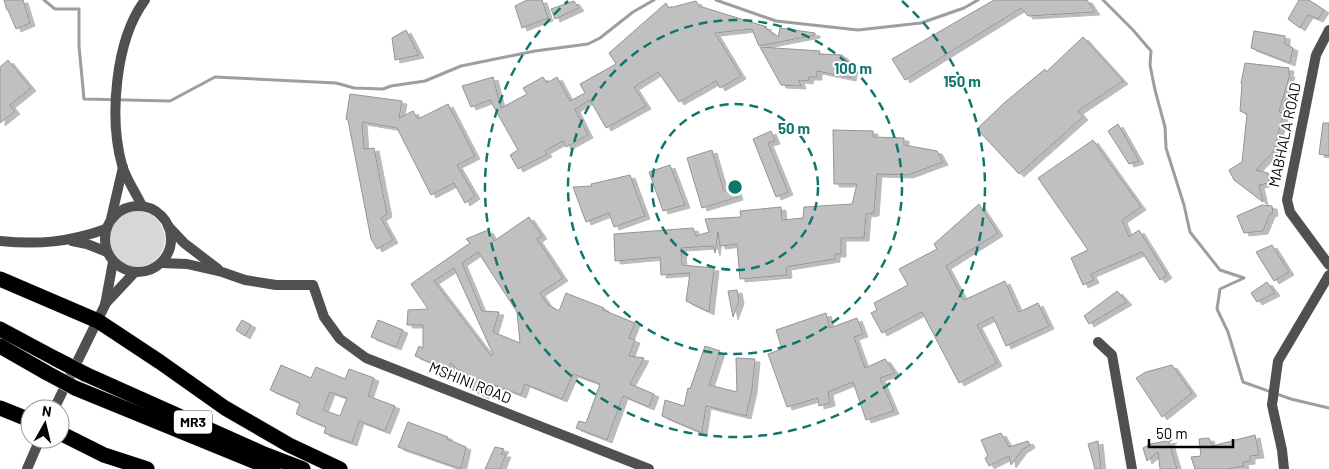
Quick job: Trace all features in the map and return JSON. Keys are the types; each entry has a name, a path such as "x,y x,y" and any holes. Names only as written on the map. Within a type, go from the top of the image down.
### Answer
{"highway":[{"path":"0,279 98,321 225,408 289,445 340,469"},
{"name":"MR3","path":"0,329 85,374 302,469"},
{"name":"MR3","path":"0,346 75,388 273,469"},
{"path":"0,408 20,416"},
{"path":"70,438 104,455 147,469"}],"street":[{"path":"142,206 122,167 117,142 115,89 124,47 139,8 145,0"},
{"name":"MABHALA ROAD","path":"1329,30 1316,56 1287,200 1290,212 1329,265"},
{"path":"122,167 104,241 107,252 113,262 126,271 144,272 153,269 167,255 171,236 168,226"},
{"path":"111,218 120,211 131,207 142,206 153,210 162,216 168,226 184,243 222,272"},
{"path":"0,241 27,244 67,240 106,229"},
{"path":"67,240 87,244 107,252"},
{"path":"59,399 105,305 113,262"},
{"path":"161,263 187,264 222,272"},
{"path":"105,305 134,272"},
{"name":"MSHINI ROAD","path":"222,272 245,280 270,284 313,285 324,317 329,325 340,339 366,358 649,469"},
{"path":"1284,469 1282,450 1272,405 1278,361 1329,276"},
{"path":"1098,342 1112,355 1132,469"},
{"path":"27,469 36,449"}],"shaded area":[{"path":"132,211 142,211 157,219 163,228 165,239 163,250 157,259 142,267 132,267 121,262 114,255 109,244 109,234 114,223 121,216"}],"building":[{"path":"4,0 23,0 30,23 16,29"},
{"path":"527,0 542,0 548,18 522,28 515,6"},
{"path":"994,0 1087,0 1095,12 1028,16 1021,8 905,80 892,59"},
{"path":"1299,0 1309,0 1324,10 1318,19 1308,15 1300,28 1288,19"},
{"path":"574,1 579,8 555,19 551,9"},
{"path":"696,1 699,6 767,27 764,27 778,37 780,28 815,33 815,35 759,46 752,29 715,33 741,76 720,88 716,81 679,102 658,72 634,87 646,106 606,128 590,100 575,109 588,135 566,147 563,141 545,151 547,154 518,169 510,155 518,150 490,100 471,107 462,86 493,77 501,108 527,94 523,88 543,77 547,83 557,77 570,101 585,93 580,84 616,64 609,53 666,3 669,8"},
{"path":"406,30 419,55 395,60 392,38"},
{"path":"1254,31 1285,36 1285,44 1293,48 1290,63 1251,48"},
{"path":"1083,37 1123,81 1078,111 1083,117 1019,174 977,129 1004,103 1045,69 1046,72"},
{"path":"760,47 820,51 819,54 842,55 853,68 851,78 817,71 817,77 809,77 808,81 799,80 801,86 781,85"},
{"path":"8,60 31,88 10,105 15,111 0,123 0,67"},
{"path":"1245,63 1289,68 1288,74 1290,74 1279,112 1284,113 1276,141 1278,142 1273,152 1256,170 1268,173 1269,183 1259,185 1263,202 1234,180 1229,170 1242,162 1247,114 1240,111 1241,83"},
{"path":"350,94 402,101 399,118 413,111 418,119 448,104 475,156 457,165 475,196 465,203 454,183 431,195 397,128 362,122 364,149 374,148 387,214 381,218 393,240 377,249 371,239 348,120 346,119"},
{"path":"1323,123 1329,123 1329,156 1319,154"},
{"path":"1118,124 1139,161 1129,164 1108,131"},
{"path":"833,130 873,131 873,137 904,138 904,145 937,151 943,162 908,175 877,174 874,213 866,214 864,238 841,238 841,254 835,254 835,259 786,267 787,275 740,279 737,244 720,246 718,232 715,253 713,246 681,248 682,265 714,268 709,312 686,301 690,273 661,275 660,257 615,261 614,234 693,228 696,236 709,232 705,219 741,217 740,211 781,207 782,220 803,218 804,207 852,204 857,184 834,184"},
{"path":"771,131 775,141 768,143 788,192 776,197 753,139"},
{"path":"1093,140 1141,207 1122,220 1129,237 1139,230 1167,275 1160,280 1142,252 1091,274 1094,280 1083,285 1071,258 1088,250 1038,178"},
{"path":"712,150 724,191 735,188 738,197 702,208 687,158"},
{"path":"670,165 685,205 663,211 649,172"},
{"path":"630,175 645,216 614,227 609,213 586,222 573,187 592,186 591,184"},
{"path":"979,204 998,233 946,266 964,300 1005,281 1019,312 1038,303 1049,326 1006,346 993,317 977,325 997,363 959,383 922,312 882,333 871,313 877,310 874,303 908,285 899,269 937,249 934,244"},
{"path":"1262,205 1272,206 1273,213 1270,214 1263,231 1244,233 1237,216"},
{"path":"529,217 542,236 537,239 563,278 540,293 547,304 559,311 566,293 635,323 629,338 635,340 629,356 644,358 630,384 654,394 649,407 623,396 607,440 576,428 579,421 586,423 600,384 573,374 562,399 525,384 521,395 489,383 484,396 469,388 469,381 451,363 448,370 415,356 419,346 423,348 423,325 407,325 408,310 428,309 411,284 470,243 466,239 488,230 494,241","holes":["478,252 517,312 520,343 493,332 499,312 482,311 462,263","454,268 493,354 491,356 434,281"]},
{"path":"1272,245 1289,272 1274,281 1256,252"},
{"path":"1267,282 1275,293 1257,302 1251,293"},
{"path":"737,290 739,301 733,317 728,291"},
{"path":"1117,291 1127,302 1089,324 1084,316"},
{"path":"826,313 830,328 857,318 863,334 854,337 865,368 885,359 895,373 880,378 894,411 866,420 853,382 828,392 830,403 819,406 818,398 787,407 768,354 782,349 776,330"},
{"path":"242,320 251,325 245,336 236,330"},
{"path":"378,320 403,330 396,347 371,337"},
{"path":"705,346 720,351 709,385 737,392 736,358 755,359 752,390 746,416 706,406 702,433 662,416 665,400 684,406 688,388 690,389"},
{"path":"281,365 311,378 316,367 345,379 349,369 374,378 368,396 395,406 385,431 359,421 352,443 324,433 326,427 296,414 300,403 270,390","holes":["330,392 347,398 340,416 323,410"]},
{"path":"1172,365 1192,393 1162,417 1136,378 1146,372"},
{"path":"408,422 448,437 447,439 466,447 461,469 398,447"},
{"path":"1001,433 1009,447 1028,441 1030,445 1022,450 1011,465 1009,456 989,466 985,458 988,456 981,440"},
{"path":"1255,435 1259,455 1250,456 1250,461 1243,462 1244,466 1228,469 1195,469 1191,457 1201,456 1199,439 1209,438 1212,446"},
{"path":"1172,440 1169,442 1177,469 1160,469 1158,452 1147,461 1143,448 1150,444"},
{"path":"1098,441 1101,469 1095,469 1088,444"},
{"path":"495,447 504,449 501,454 506,454 500,469 485,469"}],"waterway":[{"path":"44,0 55,9 79,9 79,46 84,99 170,101 215,77 336,83 354,88 383,89 425,81 461,66 535,51 588,44 600,38 633,12 654,0"},
{"path":"716,0 776,21 858,30 921,23 964,8 978,0"},
{"path":"1103,0 1151,51 1150,65 1165,127 1166,148 1184,205 1190,232 1220,270 1244,278 1220,289 1217,309 1228,332 1243,382 1291,399 1329,408"}]}
